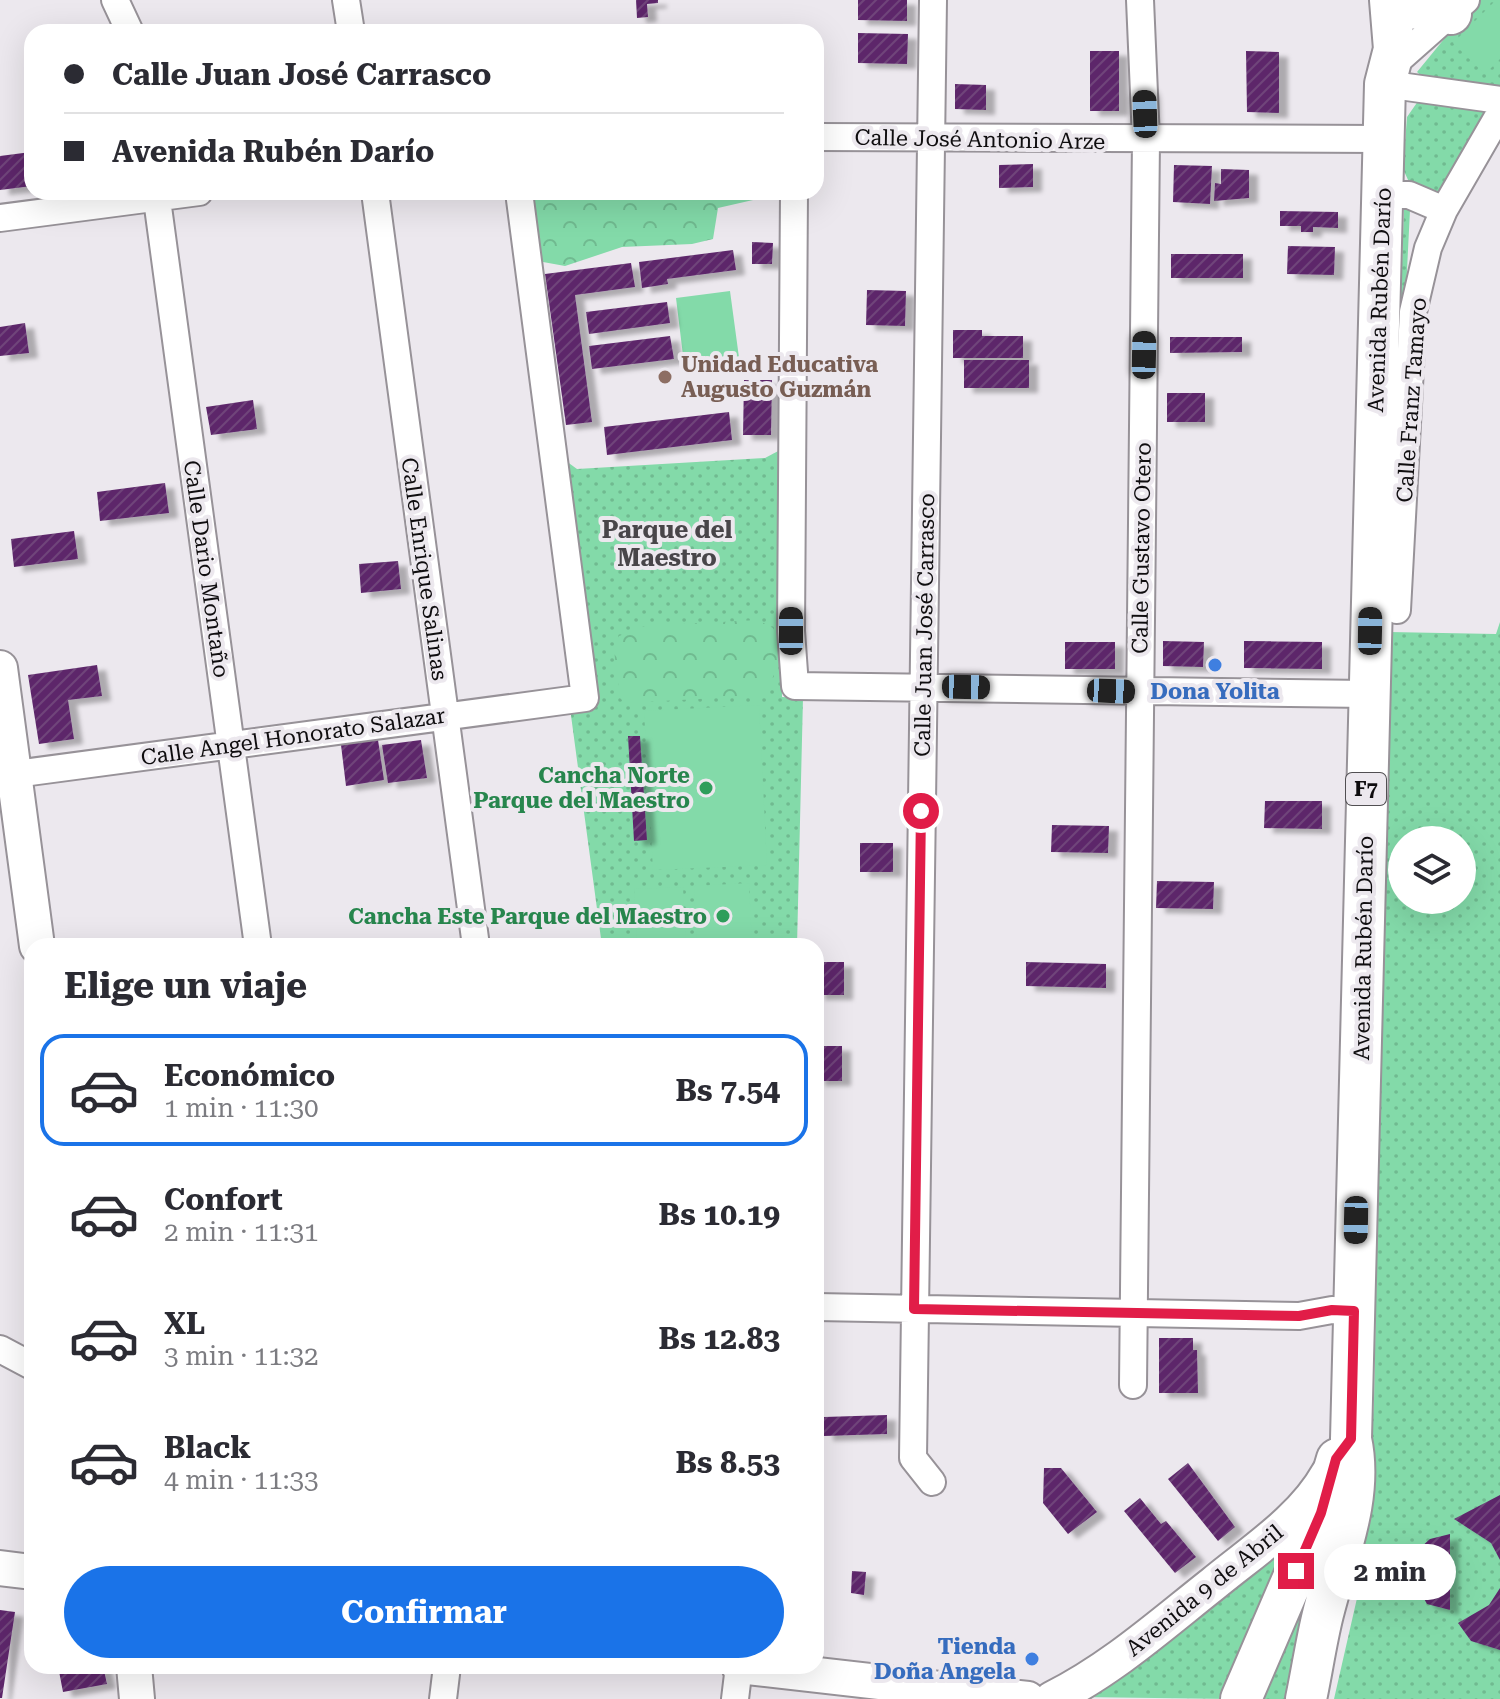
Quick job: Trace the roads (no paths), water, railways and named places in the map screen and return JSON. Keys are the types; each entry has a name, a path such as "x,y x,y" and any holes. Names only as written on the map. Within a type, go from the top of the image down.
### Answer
{"highway":[{"path":"1383,2 1458,7"},
{"name":"Avenida Rubén Darío","path":"1241,1699 1321,1513 1344,1449 1354,1311 1385,78 1372,51 1383,2"},
{"name":"Avenida Rubén Darío","path":"1306,1699 1322,1618 1353,1499 1357,1466 1344,1449"}],"main road":[{"path":"0,668 7,775 36,938"},
{"name":"Avenida 9 de Abril","path":"1052,1699 1099,1676 1261,1545 1313,1499 1344,1449"},
{"path":"0,1568 24,1571"},
{"path":"135,1674 137,1699"},
{"path":"809,1674 1028,1699"}],"street":[{"path":"115,0 126,24"},
{"path":"346,0 350,24"},
{"name":"Calle Juan José Carrasco","path":"932,1482 913,1458 933,0"},
{"name":"Calle Gustavo Otero","path":"1133,1385 1146,140 1140,0"},
{"path":"1385,78 1458,7"},
{"path":"1385,78 1500,100"},
{"name":"Calle Franz Tamayo","path":"1397,610 1413,312 1428,248 1444,210 1500,113"},
{"name":"Calle José Antonio Arze","path":"824,137 1383,139"},
{"path":"1382,195 1409,195 1444,210"},
{"path":"0,218 123,200"},
{"name":"Calle Dario Montaño","path":"158,200 257,938"},
{"name":"Calle Enrique Salinas","path":"376,200 475,938"},
{"name":"Calle Angel Honorato Salazar","path":"7,775 585,698 520,200"},
{"path":"794,200 791,631 795,686 1368,694"},
{"path":"824,1307 1299,1316 1332,1310 1354,1311"},
{"path":"443,1699 446,1674"},
{"path":"735,1699 738,1674"}],"place":[{"name":"Unidad Educativa Augusto Guzmán","path":"665,377"},
{"name":"Dona Yolita","path":"1215,665"},
{"name":"Cancha Norte Parque del Maestro","path":"706,788"},
{"name":"Cancha Este Parque del Maestro","path":"723,916"},
{"name":"Tienda Doña Angela","path":"1032,1659"}],"district":[{"name":"Parque del Maestro","path":"667,544"}]}
